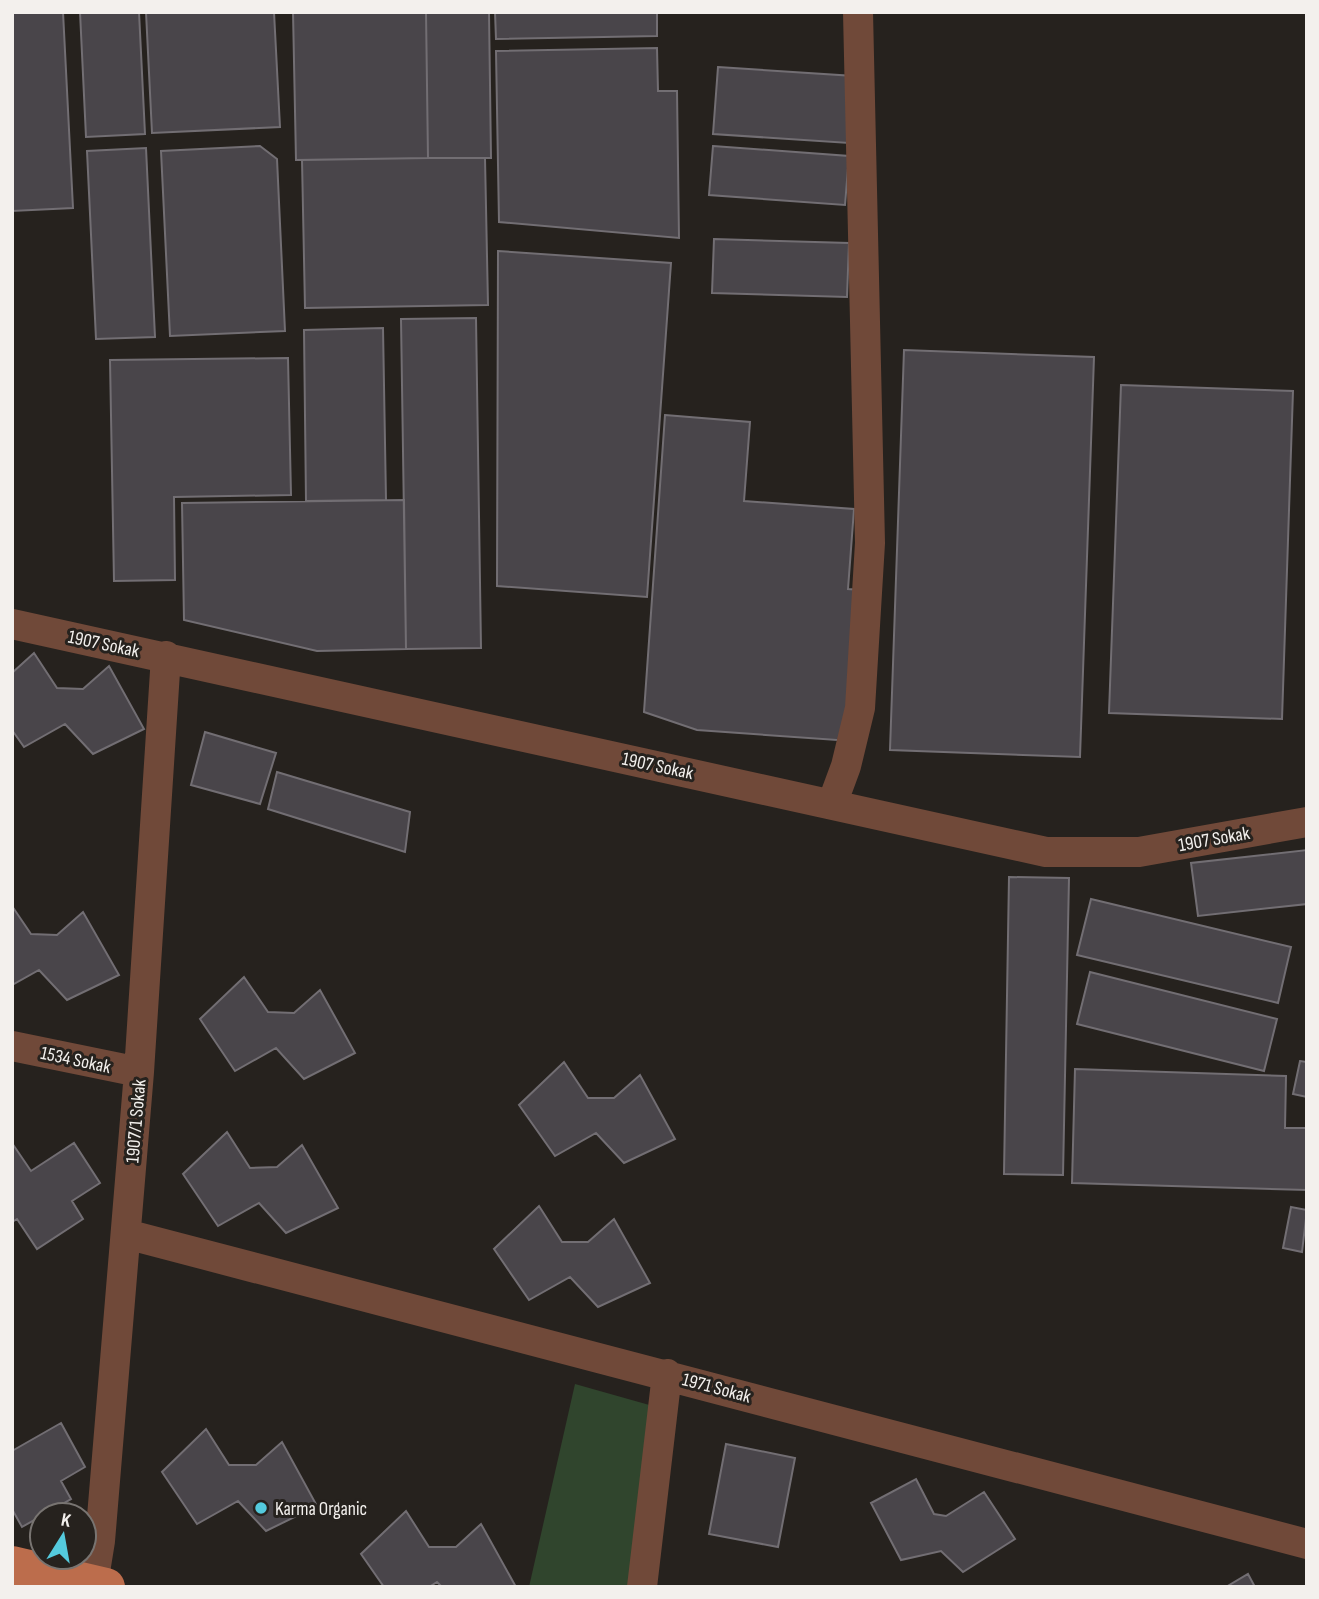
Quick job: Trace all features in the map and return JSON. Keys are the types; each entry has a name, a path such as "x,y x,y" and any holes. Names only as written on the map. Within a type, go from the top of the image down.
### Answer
{"main road":[{"path":"12,1564 99,1585"}],"street":[{"path":"832,804 846,766 860,708 870,543 858,12"},
{"name":"1907 Sokak","path":"12,624 1046,852 1139,852 1307,822"},
{"name":"1907/1 Sokak","path":"99,1585 100,1541 139,1072 166,656"},
{"name":"1534 Sokak","path":"12,1046 139,1072"},
{"name":"1971 Sokak","path":"126,1234 378,1303 667,1374 1307,1544"},
{"path":"642,1587 667,1374"}],"green space":[{"path":"575,1384 660,1408 630,1587 529,1587"}],"building":[{"path":"12,12 63,12 73,208 12,211"},
{"path":"80,12 139,12 145,134 86,137"},
{"path":"146,12 274,12 280,127 152,133"},
{"path":"293,12 426,12 428,158 296,160"},
{"path":"426,12 489,12 491,158 428,158"},
{"path":"495,12 657,12 657,36 496,39"},
{"path":"657,48 658,91 677,91 679,238 499,222 496,51"},
{"path":"718,67 854,76 849,143 713,134"},
{"path":"260,146 277,159 285,331 170,336 161,151"},
{"path":"713,146 849,156 845,205 709,195"},
{"path":"146,148 155,337 96,339 87,151"},
{"path":"485,158 488,305 305,308 302,160"},
{"path":"714,239 849,243 847,297 712,293"},
{"path":"498,251 671,263 647,597 497,586"},
{"path":"476,318 481,648 406,649 401,319"},
{"path":"383,328 386,500 306,501 304,330"},
{"path":"904,350 1094,357 1080,757 890,750"},
{"path":"288,358 291,495 174,497 175,580 114,581 110,360"},
{"path":"1121,385 1293,391 1282,719 1109,713"},
{"path":"665,415 750,422 744,501 854,509 848,589 862,590 851,741 697,730 644,712"},
{"path":"404,500 406,649 317,651 184,620 182,503"},
{"path":"34,653 57,688 83,689 109,666 144,729 93,754 65,724 24,747 12,730 12,673"},
{"path":"205,732 276,753 260,804 191,785"},
{"path":"277,772 410,812 405,852 268,809"},
{"path":"1307,850 1307,904 1198,916 1191,863"},
{"path":"1009,877 1069,878 1063,1175 1004,1174"},
{"path":"1091,899 1291,947 1278,1003 1077,955"},
{"path":"12,906 31,934 57,935 83,912 119,975 67,1000 39,970 12,985"},
{"path":"1090,972 1277,1019 1264,1071 1077,1024"},
{"path":"244,977 268,1012 294,1013 320,990 355,1053 304,1079 276,1048 235,1071 200,1019"},
{"path":"1300,1061 1307,1062 1307,1097 1293,1094"},
{"path":"564,1062 588,1098 614,1098 640,1075 675,1139 624,1163 596,1133 555,1156 519,1105"},
{"path":"1075,1069 1286,1076 1285,1128 1307,1128 1307,1190 1072,1183"},
{"path":"227,1132 250,1168 277,1167 302,1145 338,1208 286,1233 259,1203 218,1226 183,1174"},
{"path":"12,1143 31,1171 74,1143 100,1183 72,1201 83,1219 37,1249 17,1219 12,1222"},
{"path":"539,1206 562,1242 588,1242 614,1219 650,1283 598,1307 570,1277 529,1300 494,1249"},
{"path":"1291,1207 1307,1210 1302,1252 1283,1248"},
{"path":"61,1423 85,1467 61,1481 71,1499 28,1501 28,1524 22,1527 12,1509 12,1451"},
{"path":"206,1429 229,1465 256,1465 282,1442 317,1506 266,1531 238,1501 197,1524 162,1472"},
{"path":"726,1444 795,1458 778,1547 709,1534"},
{"path":"916,1479 934,1514 946,1516 984,1492 1015,1539 963,1572 941,1551 901,1560 871,1503"},
{"path":"406,1511 429,1547 456,1547 481,1524 516,1587 442,1587 437,1582 429,1587 384,1587 361,1554"},
{"path":"1248,1574 1255,1587 1226,1587"}],"place":[{"name":"Karma Organic","path":"261,1508"}]}
